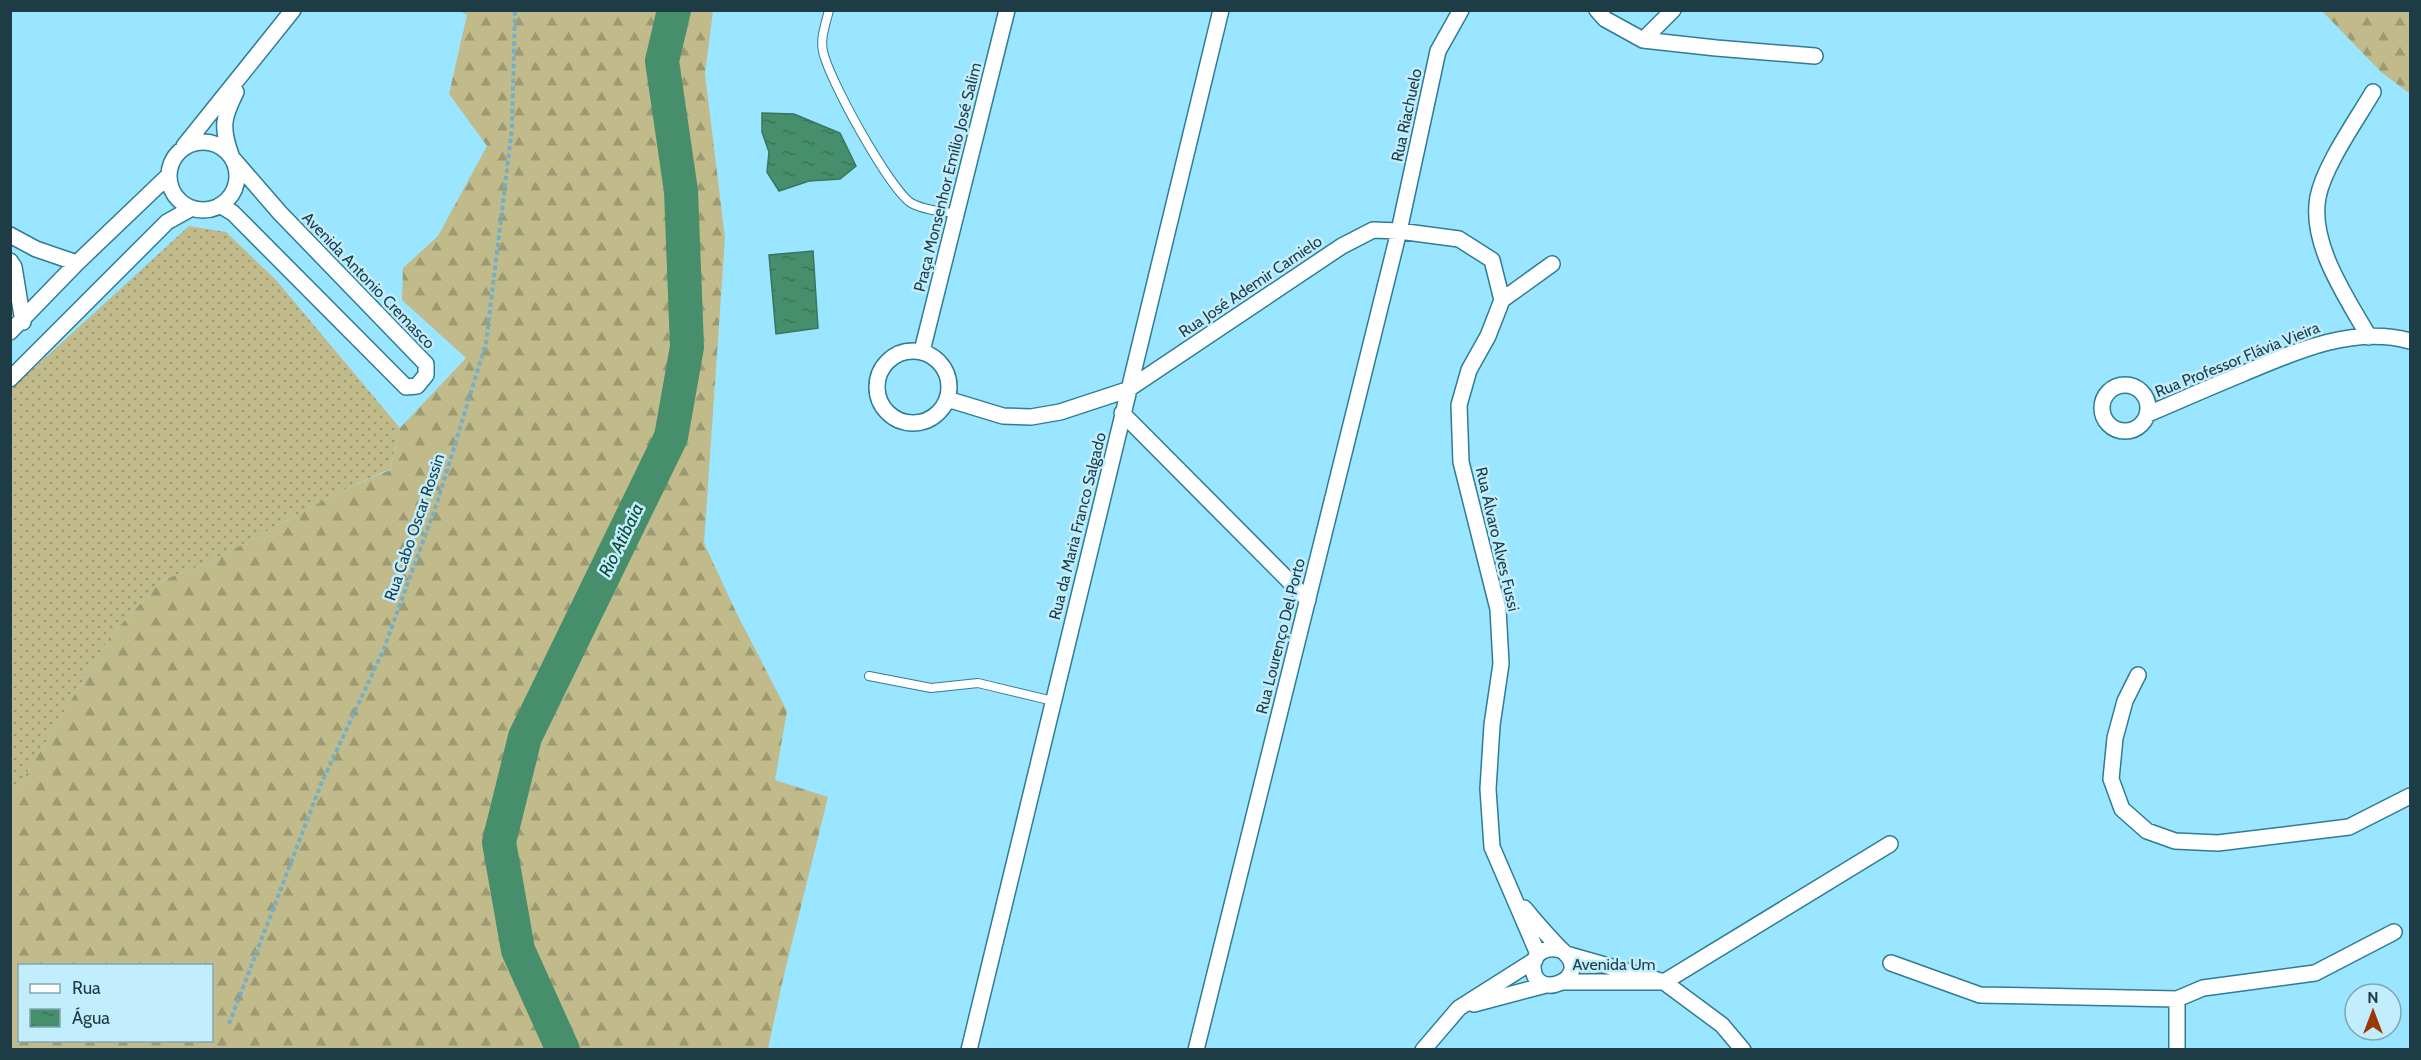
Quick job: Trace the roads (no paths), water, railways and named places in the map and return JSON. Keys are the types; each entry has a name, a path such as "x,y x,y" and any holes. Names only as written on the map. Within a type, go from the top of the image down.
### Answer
{"street":[{"path":"248,68 225,118 224,131 237,172 236,185 230,197 220,205 206,210 192,208 180,201 171,189 168,176 172,160 293,10"},
{"name":"Praça Monsenhor Emílio José Salim","path":"922,351 1007,10"},
{"name":"Rua da Maria Franco Salgado","path":"969,1050 1127,390 1221,10"},
{"name":"Rua Riachuelo","path":"1399,231 1438,51 1461,10"},
{"path":"1597,10 1605,19 1643,40 1815,56"},
{"path":"1643,40 1673,10"},
{"path":"2369,337 2330,268 2319,233 2317,198 2327,172 2373,92"},
{"path":"184,147 201,142 218,145 233,158"},
{"name":"Avenida Antonio Cremasco","path":"220,205 233,213 406,387 417,386 426,375 426,364 280,213 233,158"},
{"path":"10,332 77,262 168,176"},
{"path":"10,379 167,222 192,208"},
{"name":"Rua José Ademir Carnielo","path":"947,399 1003,416 1031,417 1060,412 1127,390 1342,246 1373,230 1399,231"},
{"path":"1399,231 1459,239 1484,255 1491,260 1502,300 1552,264"},
{"name":"Rua Lourenço Del Porto","path":"1196,1050 1399,231"},
{"path":"10,236 36,249 77,262"},
{"path":"10,261 14,267 22,322"},
{"name":"Rua Álvaro Alves Fussi","path":"1502,300 1488,336 1469,370 1459,405 1461,462 1498,609 1501,664 1492,724 1488,789 1492,847 1515,897 1536,957"},
{"name":"Rua Professor Flávia Vieira","path":"2148,414 2291,353 2340,338 2392,335 2410,340"},
{"path":"922,351 940,364 946,374 947,399 935,415 925,420 914,423 903,421 892,416 883,407 878,396 877,384 883,367 897,354 922,351"},
{"path":"1122,413 1308,600"},
{"path":"2138,675 2125,701 2115,738 2111,779 2122,809 2147,831 2175,841 2218,843 2349,827 2410,796"},
{"path":"1664,982 1890,844"},
{"name":"Rua Álvaro Alves Fussi","path":"1515,897 1563,952"},
{"path":"1891,963 1980,995 2177,999 2203,988 2315,973 2394,932"},
{"path":"1423,1050 1459,1008 1548,948 1664,982 1722,1025 1743,1050"},
{"path":"1459,1008 1564,982 1571,971 1571,964 1563,952"},
{"path":"1536,957 1533,966 1536,977 1546,985"},
{"name":"Avenida Um","path":"1564,982 1664,982"},
{"path":"2177,999 2177,1050"}],"lane":[{"path":"830,10 823,33 822,50 830,76 881,166 911,202 936,211 956,213"},
{"path":"869,676 931,688 978,683 1053,701"}],"water":[{"path":"762,113 794,114 840,133 856,166 840,179 809,181 779,191 767,172 769,152 762,132"},
{"path":"813,251 818,328 776,334 769,255"}],"waterway":[{"name":"Rio Atibaia","path":"563,1050 518,950 499,842 525,737 671,437 687,347 681,191 662,61 674,10"}]}
